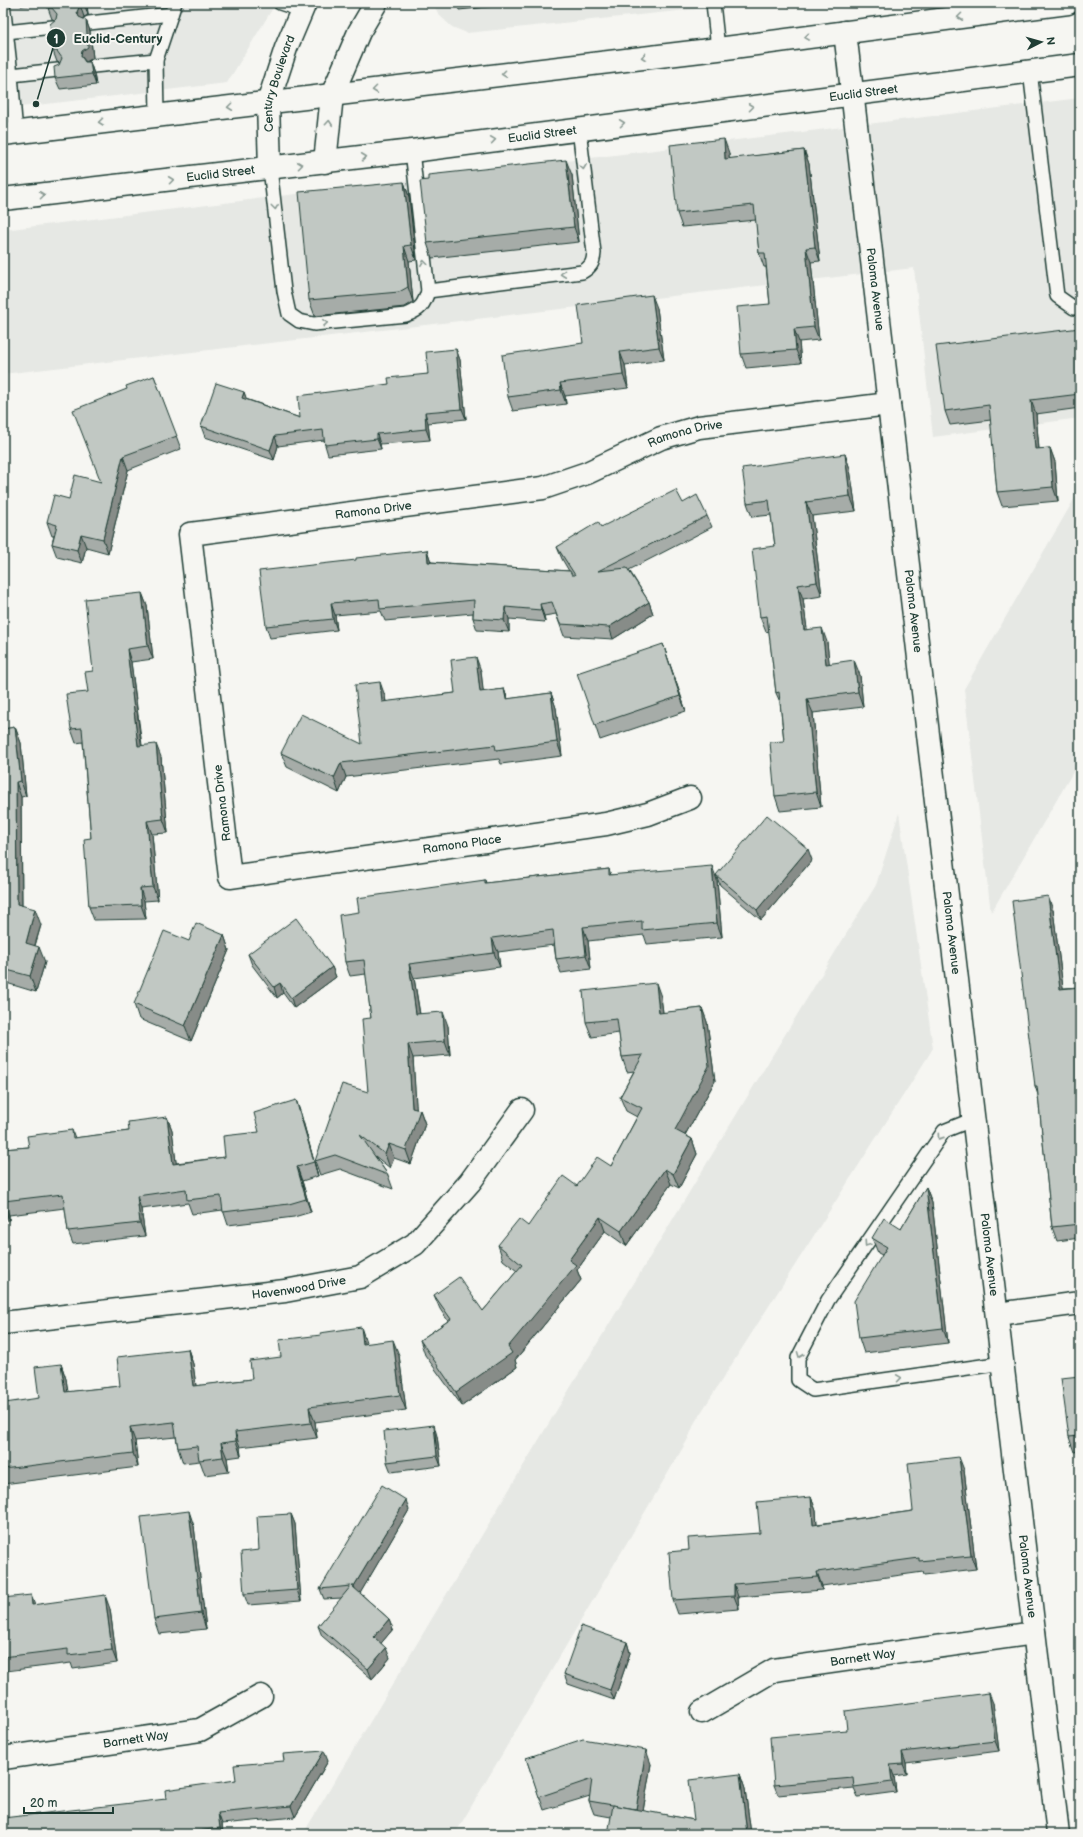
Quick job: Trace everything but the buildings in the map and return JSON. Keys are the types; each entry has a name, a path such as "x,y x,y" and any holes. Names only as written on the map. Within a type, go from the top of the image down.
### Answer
{"street":[{"path":"325,162 332,95 359,32 376,3"},
{"path":"10,133 718,49 1068,3"},
{"name":"Century Boulevard","path":"270,168 268,103 286,48 303,6"},
{"name":"Paloma Avenue","path":"845,32 1058,1834"},
{"name":"Euclid Street","path":"3,199 325,162 1080,65"},
{"name":"Ramona Drive","path":"230,877 190,534 543,488 587,473 660,438 699,427 889,404"},
{"name":"Ramona Place","path":"230,877 606,824 648,814 690,798"},
{"name":"Havenwood Drive","path":"3,1323 285,1291 360,1277 415,1244 470,1182 522,1110"},
{"path":"997,1314 1080,1303"},
{"name":"Barnett Way","path":"702,1712 774,1670 1034,1633"},
{"name":"Barnett Way","path":"3,1758 200,1730 261,1696"}],"lane":[{"path":"3,3 11,75 10,133"},
{"path":"280,3 303,6"},
{"path":"713,3 718,49"},
{"path":"89,23 173,9 156,60 157,116"},
{"path":"6,32 53,27"},
{"path":"93,66 156,60"},
{"path":"11,75 58,70"},
{"path":"1030,71 1057,296 1074,308 1080,307"},
{"path":"428,291 582,272 589,268 593,262 594,254 579,129"},
{"path":"270,168 284,291 289,314 299,321 314,324 406,315 418,311 425,303 428,291 412,151"},
{"path":"974,1119 944,1131 828,1300 798,1358 798,1380 813,1390 1002,1363"}],"shaded area":[{"path":"3,3 276,3 227,83 3,109"},
{"path":"433,3 754,3 467,33 452,27 439,15"},
{"path":"1080,98 1080,418 933,437 914,268 3,374 3,230"},
{"path":"1080,489 1080,760 991,913 964,689"},
{"path":"899,813 933,1048 695,1422 688,1439 455,1834 303,1834 552,1418 876,885"}],"place":[{"name":"Euclid-Century","path":"36,104"}]}
